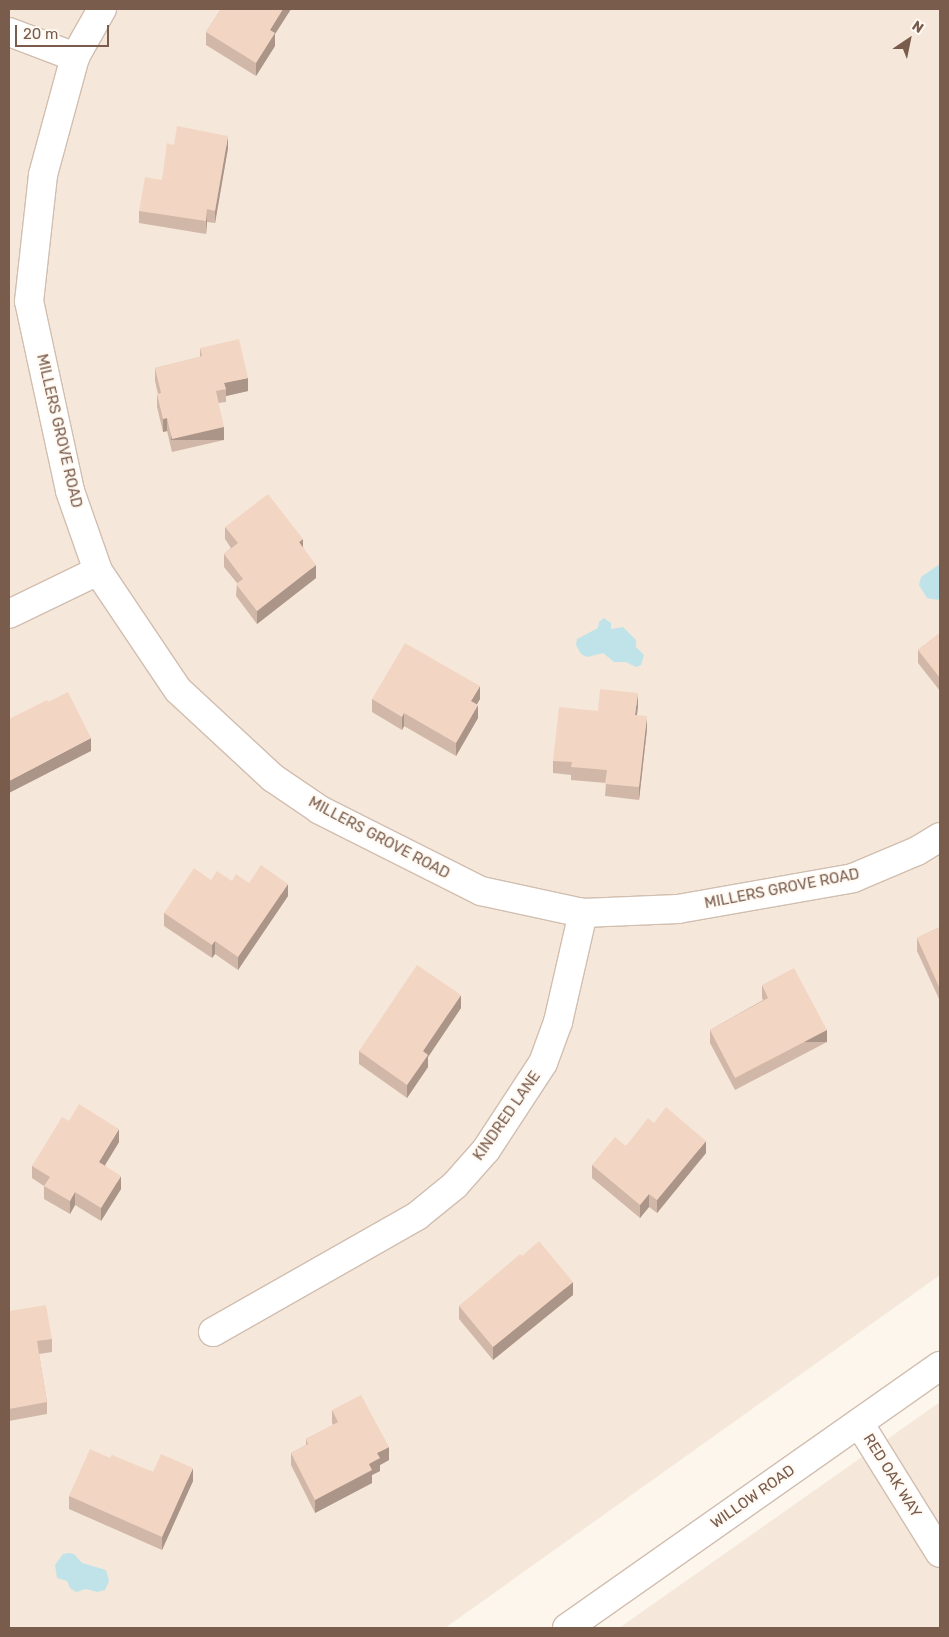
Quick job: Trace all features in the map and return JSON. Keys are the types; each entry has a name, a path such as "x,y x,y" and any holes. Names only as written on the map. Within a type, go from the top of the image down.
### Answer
{"street":[{"name":"MILLERS GROVE ROAD","path":"102,9 75,57 43,175 29,301 70,491 98,570 178,690 273,778 320,810 481,891 583,913 678,909 853,878 917,851 940,837"},
{"path":"9,32 75,57"},
{"path":"9,614 98,570"},
{"name":"KINDRED LANE","path":"213,1332 417,1216 454,1185 486,1150 543,1063 558,1022 583,913"},
{"name":"WILLOW ROAD","path":"566,1628 940,1366"},
{"name":"RED OAK WAY","path":"859,1423 940,1553"}],"shaded area":[{"path":"9,9 940,9 940,1275 445,1628 9,1628"},
{"path":"940,1402 940,1628 619,1628"}],"water":[{"path":"940,564 940,598 937,600 927,598 919,585 921,577"},
{"path":"604,618 611,623 611,629 623,627 636,640 636,647 644,655 641,665 636,667 626,662 614,662 603,653 587,657 581,654 576,645 577,639 598,628 599,622"},
{"path":"63,1554 74,1554 82,1563 106,1570 109,1581 105,1590 97,1592 86,1589 76,1592 70,1588 67,1581 57,1578 55,1565"}],"building":[{"path":"221,9 283,9 270,30 275,33 256,63 206,32"},
{"path":"177,126 228,136 215,211 207,209 206,221 139,211 145,177 162,180 167,143 174,145"},
{"path":"239,339 248,378 224,383 226,389 216,391 224,427 172,439 167,418 163,419 157,394 161,393 155,368 202,356 200,348"},
{"path":"268,494 303,539 299,542 316,565 257,611 236,584 243,579 224,554 238,543 225,527"},
{"path":"940,633 940,678 918,650"},
{"path":"405,643 480,686 471,701 478,705 456,743 404,713 402,717 372,699"},
{"path":"600,689 638,693 635,715 647,716 639,787 605,784 607,770 571,767 572,762 553,761 559,707 598,711"},
{"path":"68,692 91,738 9,781 9,719"},
{"path":"261,865 288,884 238,957 215,941 212,945 164,913 194,868 211,880 217,871 232,881 236,874 249,883"},
{"path":"940,927 940,989 917,938"},
{"path":"417,965 461,995 423,1051 428,1055 407,1085 359,1051"},
{"path":"794,968 827,1030 735,1078 710,1030 768,998 762,985"},
{"path":"79,1104 119,1129 99,1162 121,1176 101,1208 75,1192 70,1201 44,1186 50,1177 32,1166 62,1117 69,1121"},
{"path":"666,1107 706,1141 657,1200 649,1194 640,1205 592,1165 615,1137 626,1146 648,1118 654,1123"},
{"path":"539,1241 573,1282 493,1347 459,1306 520,1254 522,1256"},
{"path":"46,1305 52,1339 37,1341 47,1402 9,1409 9,1311"},
{"path":"361,1395 389,1447 377,1453 380,1458 369,1464 372,1470 315,1500 291,1453 308,1444 306,1439 338,1422 332,1410"},
{"path":"90,1449 110,1458 112,1455 153,1472 161,1454 193,1468 162,1537 69,1496"}]}
